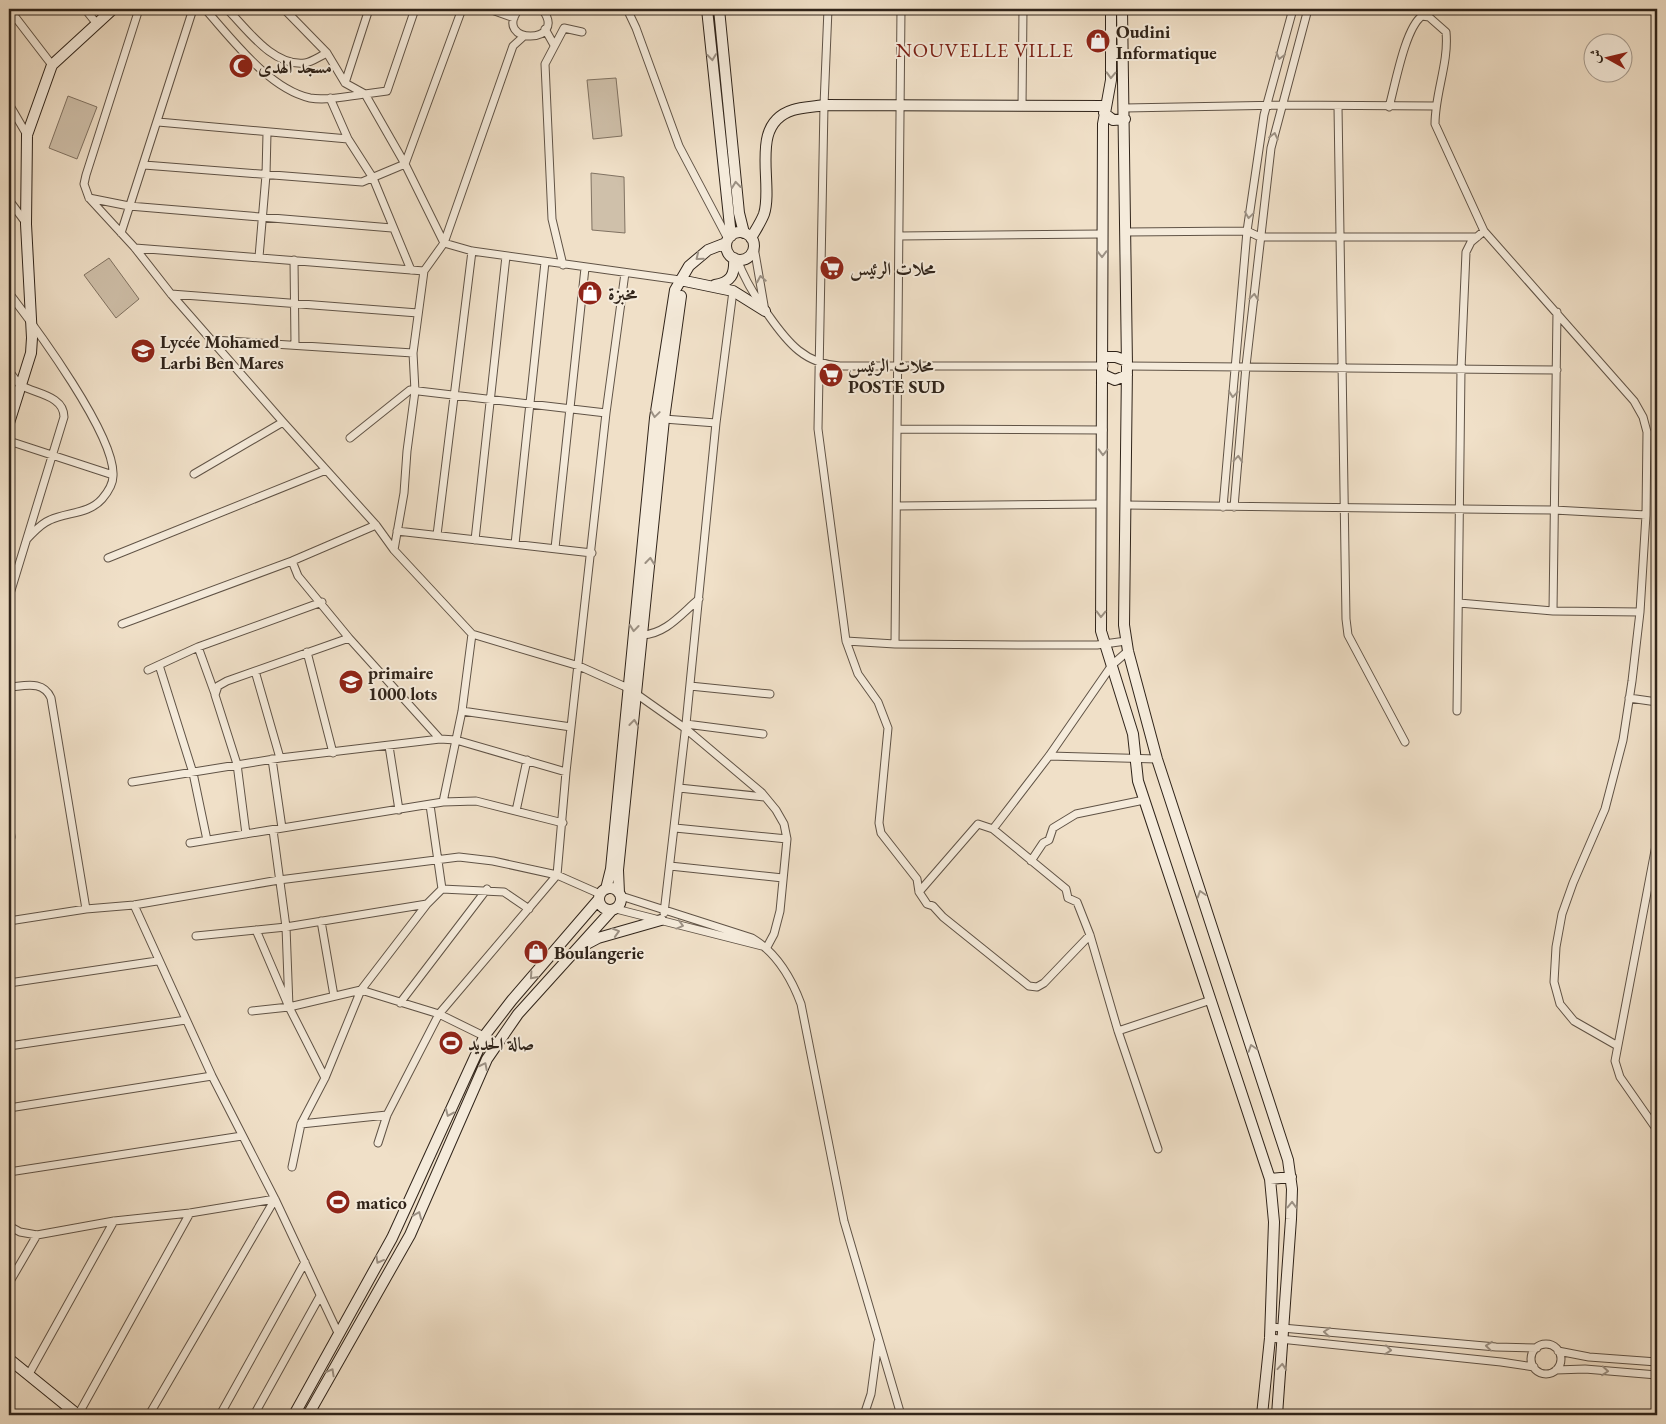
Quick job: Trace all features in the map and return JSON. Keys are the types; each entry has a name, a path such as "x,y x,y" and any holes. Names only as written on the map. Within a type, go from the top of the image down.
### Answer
{"street":[{"path":"9,9 52,64"},
{"path":"85,9 97,24"},
{"path":"9,423 31,353 33,324 26,224 27,134 52,64 113,9"},
{"path":"139,9 86,175 84,184 89,198 135,248 171,294 283,422 376,525 394,550 472,634 579,666 632,691 686,727 765,797 776,810 784,824 787,840 777,924 767,947"},
{"path":"121,233 193,9"},
{"path":"205,9 251,60 286,88 312,98 387,92 414,9"},
{"path":"227,9 269,50 280,58 292,62 306,63 327,53"},
{"path":"284,9 327,53 346,83 365,94 404,164 444,243 472,251 711,286 733,291 765,311"},
{"path":"346,83 369,9"},
{"path":"144,165 362,182 404,164 462,9"},
{"path":"489,9 514,18"},
{"path":"519,9 514,18 516,30 524,36 535,37 545,29"},
{"path":"542,9 547,18 545,29 554,45"},
{"path":"627,9 636,28 679,146 728,239"},
{"path":"707,9 728,239 726,249 735,259 748,287 794,349 820,363 840,366 1104,366 1116,357 1127,367 1246,366 1557,370"},
{"path":"719,9 740,213 749,239 765,311"},
{"path":"828,9 824,105 818,429 846,641 858,674 878,702 888,728 880,823 881,833 917,879 919,892 927,904 933,906 943,917 1029,986 1037,986 1044,983 1090,935"},
{"path":"895,644 901,9"},
{"path":"1022,106 1023,9"},
{"path":"1111,9 1111,80 1106,106 1102,234 1104,366 1101,631 1134,734 1138,781 1270,1179 1274,1222 1270,1338 1262,1415"},
{"path":"1122,9 1125,110 1127,367 1124,625 1127,646 1157,760 1281,1137 1291,1176 1291,1219 1285,1328 1277,1415"},
{"path":"1223,507 1247,231 1266,106 1293,9"},
{"path":"1234,507 1246,366 1271,148 1308,9"},
{"path":"1389,107 1410,33 1417,20 1422,16 1429,17 1446,32 1447,44 1444,74 1435,106 1435,124 1484,230 1557,312 1641,412 1646,432 1646,515 1640,612 1629,698 1615,776 1605,809 1573,883 1562,914 1554,970 1556,993 1566,1013 1583,1028 1616,1045"},
{"path":"563,265 552,219 545,64 564,28 582,32"},
{"path":"394,550 404,493 406,451 415,391 413,353 424,271 444,243 512,46 524,36"},
{"path":"330,98 348,139 373,178 392,228 411,270"},
{"path":"735,259 748,257 749,239 764,214 765,149 774,123 781,116 793,110 824,105 1106,106 1116,99 1125,110"},
{"path":"9,104 27,134"},
{"path":"1106,106 1113,120 1125,110 1282,105 1338,107 1435,106"},
{"path":"1338,107 1346,619 1348,635 1404,742"},
{"path":"158,122 348,139"},
{"path":"259,257 266,175 267,133"},
{"path":"89,198 130,206 392,228"},
{"path":"9,200 26,224"},
{"path":"1457,711 1461,368 1466,252 1484,230"},
{"path":"1126,232 1247,231 1260,237 1477,237"},
{"path":"899,236 1102,234"},
{"path":"308,1415 410,1235 479,1076 498,1042 518,1014 574,951 620,904 618,870 655,418 675,290 689,266 708,250 728,239 749,239"},
{"path":"135,248 424,271"},
{"path":"437,536 472,251"},
{"path":"475,540 506,256"},
{"path":"711,286 728,282 732,277 735,259"},
{"path":"294,260 295,344"},
{"path":"515,544 545,262"},
{"path":"555,548 568,409 585,268"},
{"path":"378,1142 387,1114 439,1014 556,875 606,413 625,273"},
{"path":"294,1415 392,1238 485,1035 512,1000 602,894 611,869 632,691 642,635 664,420 682,290 680,280"},
{"path":"663,916 686,727 716,423 733,291"},
{"path":"9,293 33,324 98,426 107,447 114,475 111,487 99,503 81,511 50,520 27,539"},
{"path":"171,294 418,313"},
{"path":"1553,611 1557,312"},
{"path":"213,340 413,353"},
{"path":"1104,366 1115,380 1127,367"},
{"path":"9,371 21,385 57,402 63,408 64,417 9,597"},
{"path":"350,438 410,390 606,413"},
{"path":"664,420 716,423"},
{"path":"194,474 283,422"},
{"path":"897,429 1103,430"},
{"path":"9,441 114,475"},
{"path":"108,558 326,470"},
{"path":"897,506 1102,504"},
{"path":"1126,504 1223,507 1554,510 1646,515"},
{"path":"122,624 292,561 376,525"},
{"path":"397,531 592,553"},
{"path":"292,561 298,576 322,602 349,638 440,739"},
{"path":"642,635 655,635 662,631 698,599"},
{"path":"148,670 198,647 322,602"},
{"path":"1459,603 1553,611 1640,612"},
{"path":"443,802 462,711 472,634"},
{"path":"215,695 218,686 349,638"},
{"path":"846,641 895,644 1105,644 1127,646"},
{"path":"993,829 1049,756 1127,646"},
{"path":"198,647 237,764 246,834"},
{"path":"307,652 333,753"},
{"path":"159,665 193,773 207,840"},
{"path":"255,671 280,758"},
{"path":"9,687 39,686 46,690 51,698 86,909"},
{"path":"690,686 770,694"},
{"path":"1629,698 1657,702"},
{"path":"462,711 571,727"},
{"path":"686,727 763,734"},
{"path":"132,782 272,759 440,739 456,740 566,772"},
{"path":"389,746 399,810"},
{"path":"1049,756 1157,760"},
{"path":"272,759 282,828"},
{"path":"516,811 527,760"},
{"path":"679,788 765,797"},
{"path":"1031,860 1042,843 1049,840 1053,828 1076,814 1144,800"},
{"path":"190,843 443,802 476,801 563,823"},
{"path":"430,805 442,889"},
{"path":"9,823 11,836 9,845"},
{"path":"919,892 978,824 993,829 1066,889 1068,898 1077,902 1090,935 1118,1031 1158,1149"},
{"path":"675,828 787,840"},
{"path":"273,830 286,927 288,1007"},
{"path":"1657,840 1616,1045 1615,1061 1620,1077 1657,1130"},
{"path":"9,920 86,909 134,905 279,880 437,858 475,859 556,875 602,894"},
{"path":"670,866 783,878"},
{"path":"602,894 613,888 620,895 663,916 767,947 786,971 801,1004 839,1200 901,1415"},
{"path":"292,1167 301,1124 325,1078 361,990 427,904 442,889 487,890 504,892 529,909"},
{"path":"400,1004 487,890"},
{"path":"602,894 605,909 663,916"},
{"path":"196,936 286,927 427,904"},
{"path":"134,905 157,960 212,1076 275,1199 345,1347"},
{"path":"574,951 598,938 663,916"},
{"path":"321,921 334,996"},
{"path":"256,930 288,1007 325,1078"},
{"path":"9,983 157,960"},
{"path":"252,1011 288,1007 361,990 400,1004 439,1014 498,1042"},
{"path":"1118,1031 1211,1000"},
{"path":"9,1046 186,1020"},
{"path":"9,1108 212,1076"},
{"path":"301,1124 387,1114"},
{"path":"9,1172 242,1136"},
{"path":"1270,1179 1291,1176"},
{"path":"9,1226 20,1232 37,1235 114,1221 190,1213 275,1199"},
{"path":"149,1415 275,1199"},
{"path":"9,1359 78,1415 190,1213"},
{"path":"29,1374 114,1221"},
{"path":"9,1283 37,1235"},
{"path":"220,1415 305,1262"},
{"path":"254,1415 320,1296"},
{"path":"1270,1327 1496,1347 1537,1348 1551,1346 1558,1351 1589,1357 1657,1362"},
{"path":"1270,1338 1534,1367 1544,1374 1556,1370 1595,1370 1657,1375"},
{"path":"864,1415 871,1394 878,1339"},
{"path":"1534,1367 1532,1355 1537,1348"},
{"path":"1556,1370 1561,1361 1558,1351"}],"shaded area":[{"path":"616,78 622,136 593,139 587,80"},
{"path":"68,96 97,107 77,159 49,148"},
{"path":"591,173 624,177 625,233 592,230"},
{"path":"109,258 139,299 116,318 84,275"}],"place":[{"name":"Oudini Informatique","path":"1098,41"},
{"name":"مسجد الهدى","path":"241,66"},
{"name":"محلات الرئيس","path":"832,268"},
{"name":"مخبزة","path":"590,293"},
{"name":"Lycée Mohamed Larbi Ben Mares","path":"143,351"},
{"name":"محلات الرئيس POSTE SUD","path":"831,375"},
{"name":"primaire 1000 lots","path":"351,682"},
{"name":"Boulangerie","path":"536,952"},
{"name":"صالة الحديد","path":"451,1043"},
{"name":"matico","path":"338,1202"}],"district":[{"name":"NOUVELLE VILLE","path":"985,50"}]}
